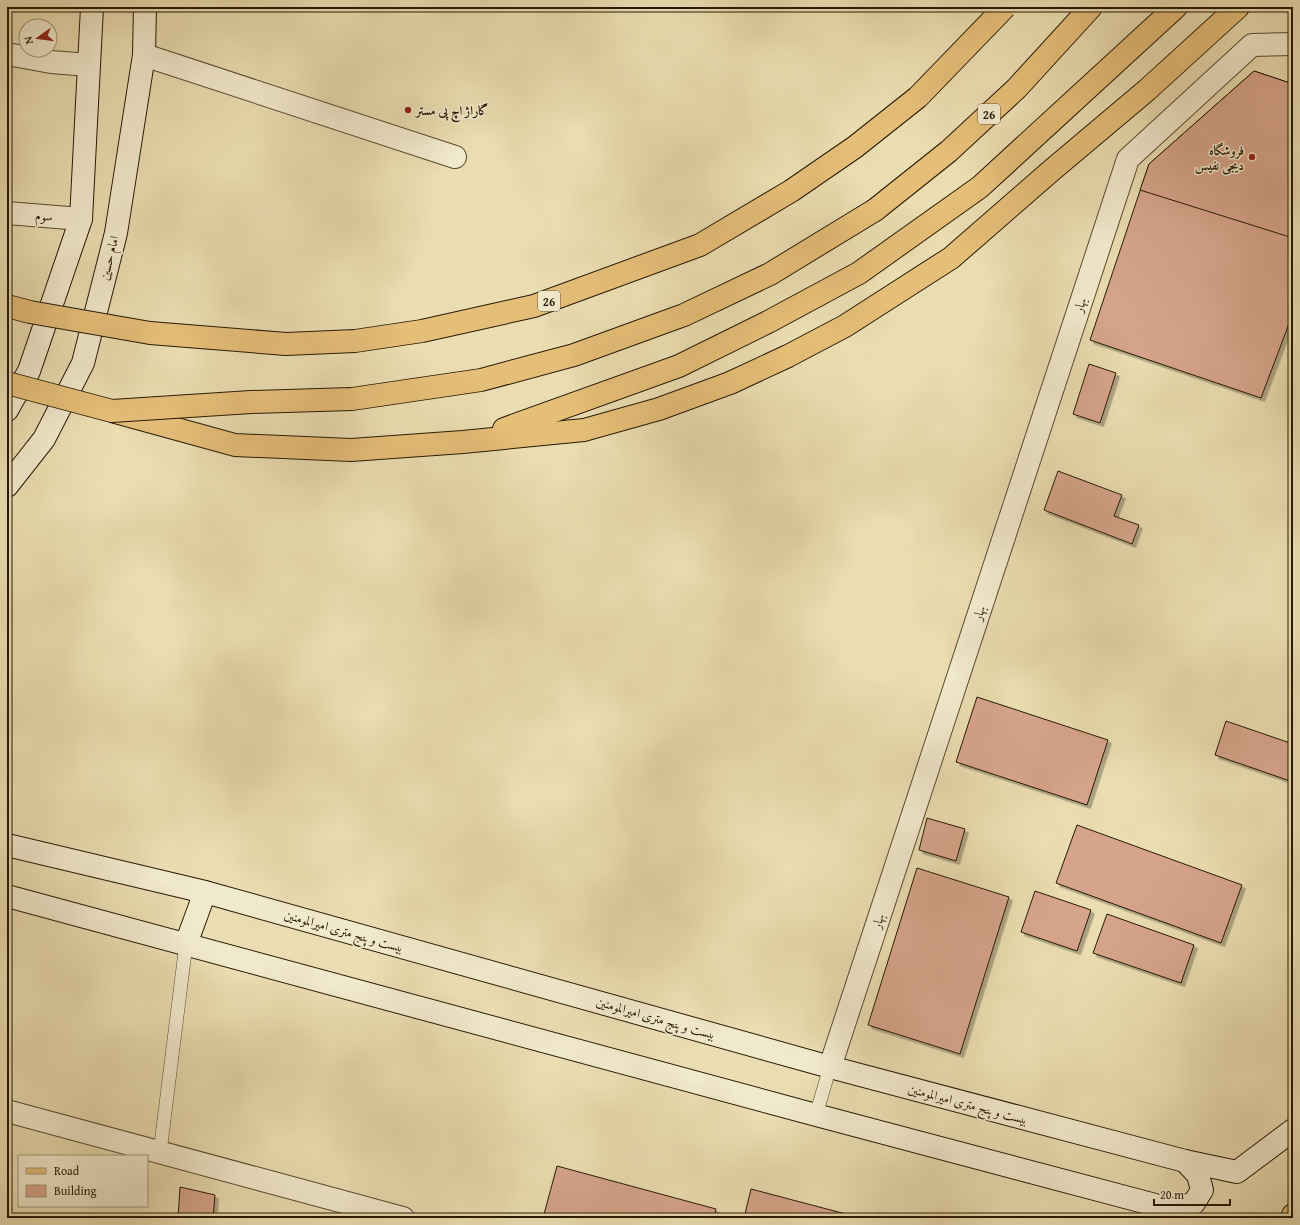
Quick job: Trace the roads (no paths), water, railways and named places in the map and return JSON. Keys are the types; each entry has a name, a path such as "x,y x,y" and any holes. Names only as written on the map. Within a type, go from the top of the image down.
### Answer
{"highway":[{"name":"26","path":"7,306 30,312 150,333 286,344 362,340 422,331 534,306 700,245 791,191 855,147 918,97 1005,7"},
{"name":"26","path":"7,383 112,411 251,402 352,399 481,380 574,355 684,315 770,274 875,210 949,152 1017,88 1091,7"},
{"path":"463,442 537,418 680,366 768,322 860,273 980,187 1176,7"},
{"path":"112,411 235,445 351,450 463,442 584,430 659,409 730,383 788,356 845,326 951,258 1147,90 1238,7"}],"main road":[{"path":"7,410 29,371 81,218 92,7"},
{"name":"امام حسین","path":"7,486 44,439 83,363 116,233 144,55 145,7"},
{"name":"بهار","path":"830,1067 1128,159 1252,45 1293,44"},
{"path":"7,54 51,62 89,65"},
{"path":"144,55 455,157"},
{"name":"سوم","path":"7,213 81,218"},
{"name":"بیست و پنج متری امیرالمومنین","path":"7,845 205,892 830,1067 1185,1161 1237,1172 1293,1130"},
{"path":"186,944 205,892"},
{"path":"7,896 1180,1214 1194,1202 1202,1190 1198,1175 1185,1161"},
{"path":"7,1111 403,1218"}],"lane":[{"path":"160,1152 186,944"},
{"path":"816,1115 830,1067"}],"place":[{"name":"گاراژ اچ پی مستر","path":"408,110"},
{"name":"فروشگاه دیجی نفیس","path":"1252,157"}]}
